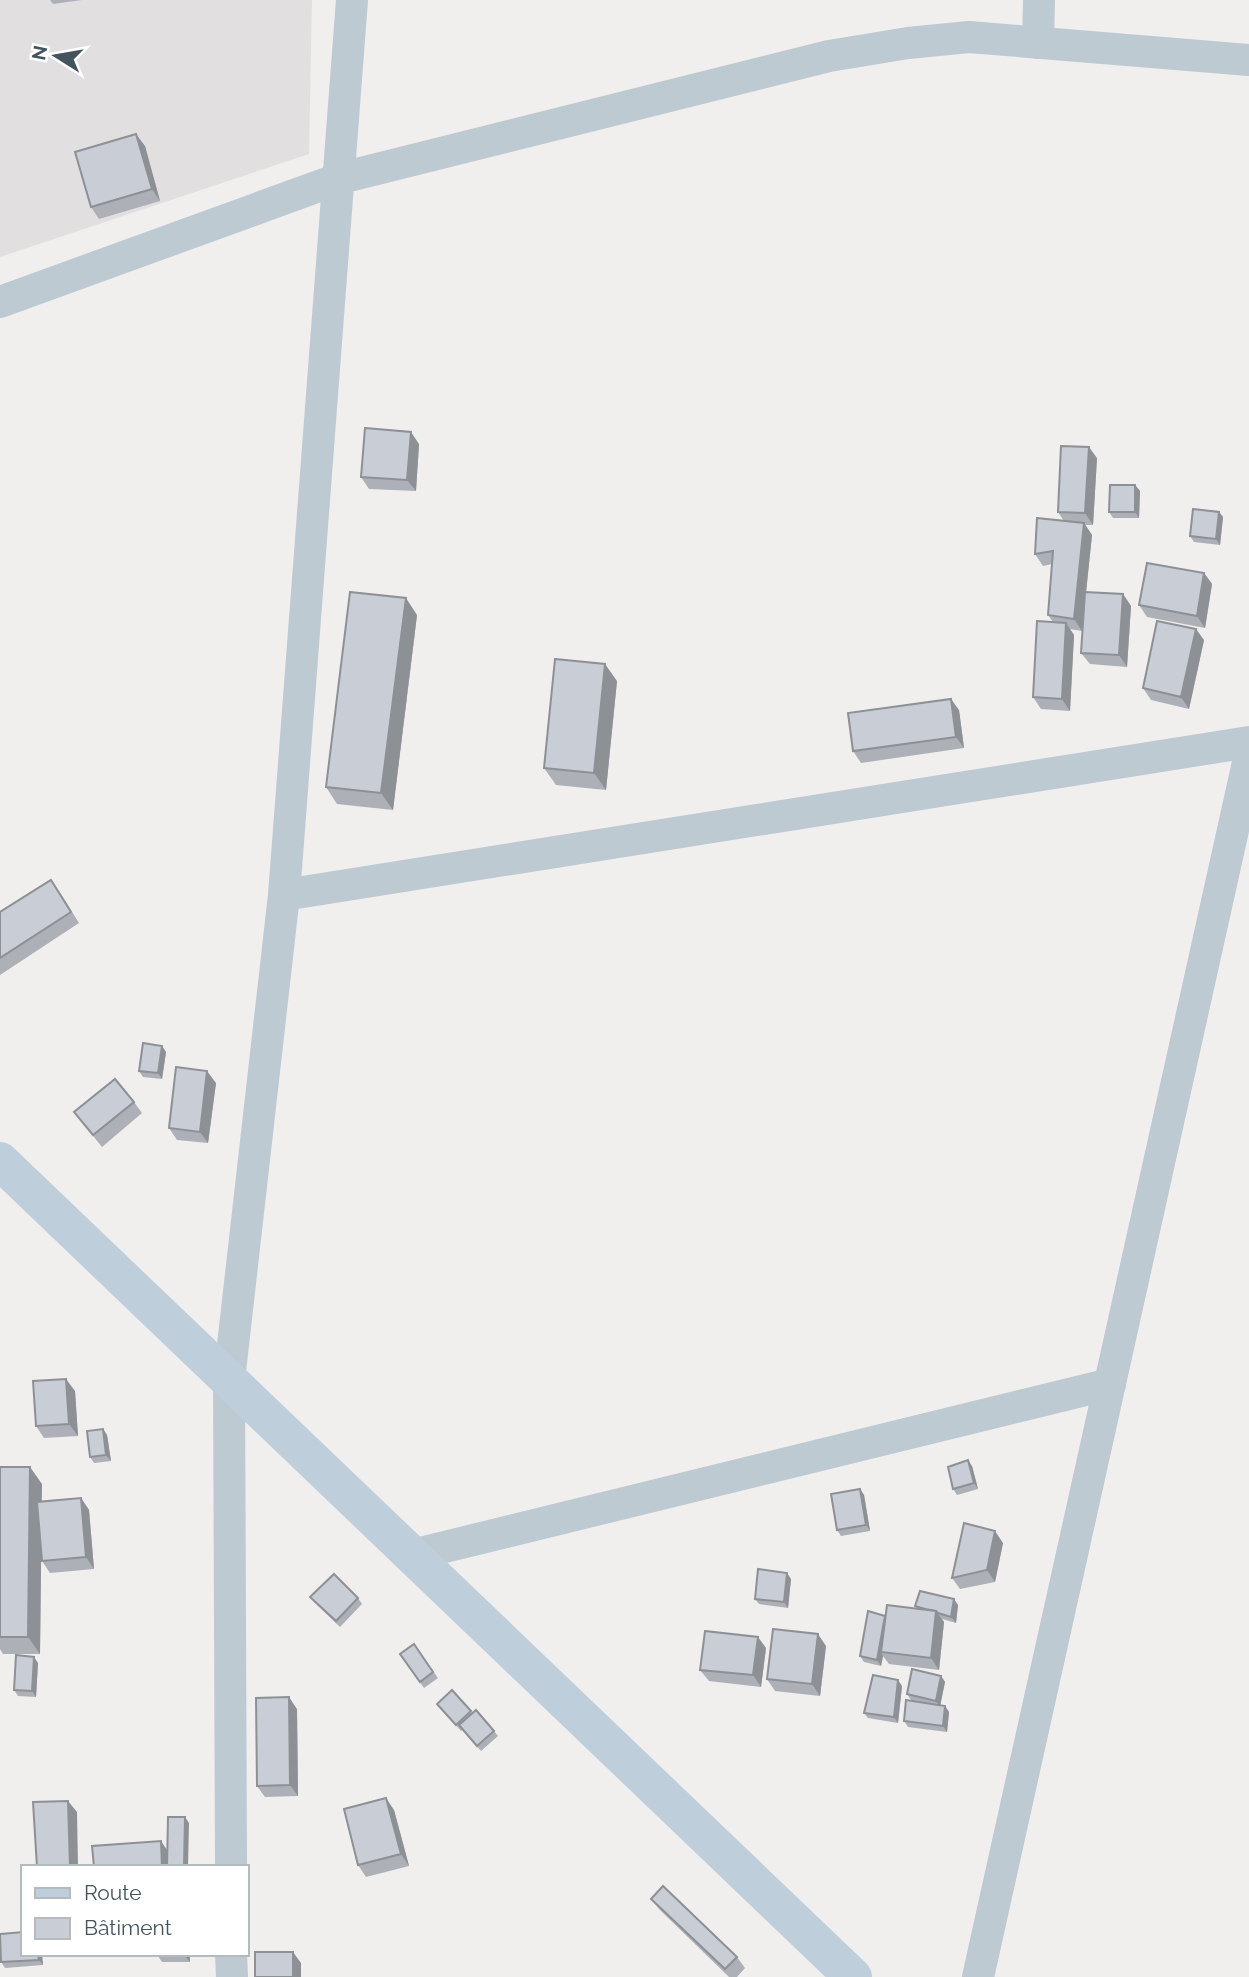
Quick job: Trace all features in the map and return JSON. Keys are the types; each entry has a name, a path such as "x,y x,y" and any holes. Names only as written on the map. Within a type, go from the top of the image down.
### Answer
{"street":[{"path":"231,1865 229,1380 284,895 341,178 352,0"},
{"path":"1038,43 1040,0"},
{"path":"0,302 341,178 829,56 908,43 969,37 1249,60"},
{"path":"284,895 1249,742"},
{"path":"978,1977 1110,1384 1235,883 1249,758"},
{"path":"0,1160 853,1977"},
{"path":"412,1555 1110,1384"},
{"path":"231,1956 232,1977"}],"shaded area":[{"path":"0,0 312,0 309,154 0,257"}],"building":[{"path":"136,134 152,189 91,207 75,152"},
{"path":"365,428 411,432 407,480 361,477"},
{"path":"1061,446 1089,447 1085,513 1058,512"},
{"path":"1110,485 1135,485 1135,512 1109,512"},
{"path":"1193,509 1219,512 1216,539 1190,536"},
{"path":"1037,518 1084,523 1074,619 1048,615 1053,551 1035,554"},
{"path":"1147,563 1204,573 1197,616 1139,605"},
{"path":"350,592 406,598 381,793 326,787"},
{"path":"1085,592 1123,594 1119,655 1081,653"},
{"path":"1037,621 1066,623 1062,699 1033,697"},
{"path":"1157,621 1196,629 1181,697 1143,688"},
{"path":"555,659 605,664 594,773 544,768"},
{"path":"951,699 956,737 853,751 848,713"},
{"path":"51,880 71,912 0,958 0,912"},
{"path":"143,1043 162,1046 158,1073 139,1071"},
{"path":"176,1067 207,1071 200,1132 169,1128"},
{"path":"115,1079 134,1102 93,1135 74,1112"},
{"path":"66,1379 69,1424 36,1426 33,1381"},
{"path":"103,1429 106,1455 90,1457 87,1431"},
{"path":"968,1460 974,1483 953,1489 948,1467"},
{"path":"0,1467 30,1467 28,1637 0,1637"},
{"path":"860,1489 866,1525 837,1530 831,1494"},
{"path":"81,1498 86,1557 42,1561 37,1502"},
{"path":"964,1523 995,1531 987,1570 952,1578"},
{"path":"758,1569 787,1573 784,1602 755,1599"},
{"path":"334,1574 358,1598 336,1621 310,1597"},
{"path":"920,1591 954,1599 951,1617 915,1606"},
{"path":"887,1605 936,1611 931,1658 881,1652"},
{"path":"868,1611 885,1616 877,1660 860,1656"},
{"path":"773,1629 818,1634 812,1684 767,1679"},
{"path":"705,1631 758,1637 753,1675 700,1670"},
{"path":"414,1644 433,1672 420,1682 400,1654"},
{"path":"16,1655 34,1657 32,1691 14,1690"},
{"path":"912,1669 941,1676 936,1701 907,1694"},
{"path":"873,1675 898,1680 894,1717 864,1713"},
{"path":"452,1690 471,1711 456,1725 437,1704"},
{"path":"289,1697 290,1785 257,1786 256,1698"},
{"path":"906,1700 945,1706 943,1726 904,1721"},
{"path":"476,1710 494,1731 477,1746 459,1725"},
{"path":"386,1798 401,1854 358,1865 344,1809"},
{"path":"68,1801 70,1865 37,1865 33,1802"},
{"path":"168,1817 185,1817 184,1865 167,1865"},
{"path":"161,1841 162,1865 94,1865 92,1846"},
{"path":"663,1886 737,1957 725,1969 651,1899"},
{"path":"21,1932 21,1956 38,1956 39,1960 1,1962 0,1934"},
{"path":"255,1952 293,1952 293,1977 255,1977"}]}
